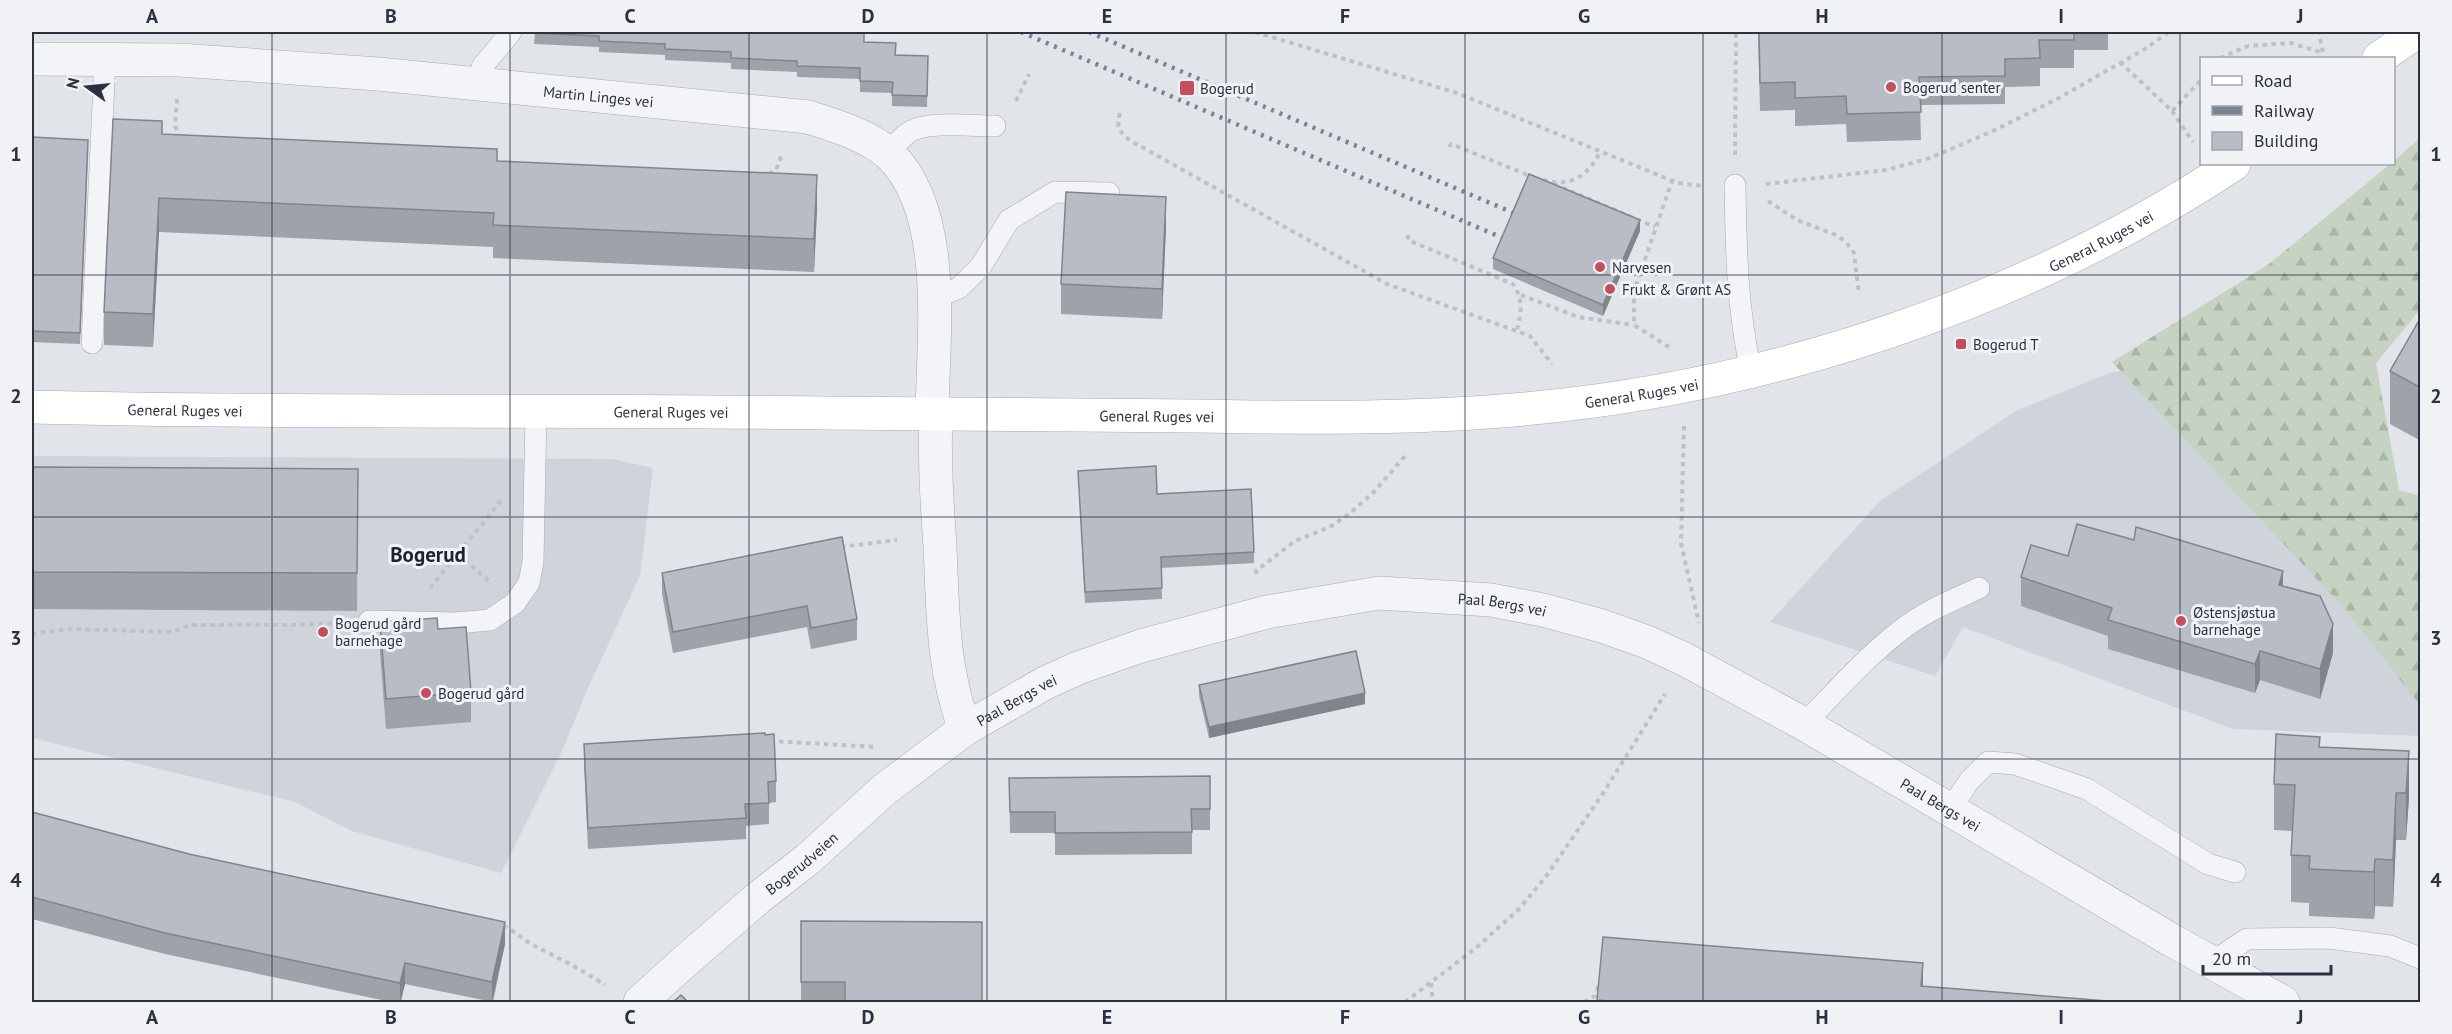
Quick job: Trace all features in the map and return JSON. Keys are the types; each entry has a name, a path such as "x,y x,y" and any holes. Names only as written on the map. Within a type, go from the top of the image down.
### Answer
{"main road":[{"path":"2380,57 2417,32"},
{"name":"General Ruges vei","path":"32,407 1259,417 1512,411 1666,390 1751,371 1806,357 1979,298 2049,268 2133,223 2232,165"}],"street":[{"name":"Martin Linges vei","path":"32,59 180,60 479,84 808,117 854,132 888,154 909,178 926,218 932,256 934,298 934,414"},
{"name":"Paal Bergs vei","path":"934,414 943,634 956,700 965,729 1045,683 1078,668 1141,646 1267,612 1379,593 1491,600 1543,610 1602,626 1647,642 1684,659 1804,724 2211,963 2283,1002"},
{"name":"Bogerudveien","path":"627,997 682,963 808,859 885,789 965,729"}],"lane":[{"path":"479,84 482,67 511,32"},
{"path":"92,343 105,60"},
{"path":"888,154 900,138 925,126 995,126"},
{"path":"1735,185 1737,279 1742,329 1751,371"},
{"path":"934,298 959,288 981,266 1009,220 1018,214 1055,192 1109,193"},
{"path":"369,621 455,623 490,620 515,603 529,583 533,562 537,412"},
{"path":"1804,724 1879,648 1902,629 1930,611 1979,588"},
{"path":"1950,810 1969,781 1988,762 2015,764 2087,789 2208,864 2235,872"},
{"path":"2211,963 2247,939 2329,938 2390,946 2421,958"}],"path":[{"path":"1255,32 1456,93 1672,181 1706,186 1791,182 1886,170 1930,158 2002,127 2057,99 2145,49 2169,32"},
{"path":"1735,185 1736,32"},
{"path":"2222,57 2248,46 2291,43 2323,53 2319,32"},
{"path":"180,60 175,126 178,137 185,141"},
{"path":"2120,62 2172,111 2193,142"},
{"path":"2172,111 2200,81"},
{"path":"1120,113 1117,123 1120,132 1131,141 1357,269 1410,294 1517,329 1530,336 1552,364"},
{"path":"768,175 776,170 791,115"},
{"path":"1449,147 1451,144 1537,180 1550,182 1565,182 1578,177 1591,168 1600,152"},
{"path":"1634,324 1634,291 1672,181"},
{"path":"1550,182 1656,227"},
{"path":"1735,185 1765,199 1797,220 1836,235 1846,242 1854,253 1859,295"},
{"path":"1408,235 1408,240 1513,284 1521,295 1522,307 1517,329"},
{"path":"1497,278 1501,268"},
{"path":"1521,295 1578,317 1634,324 1669,347"},
{"path":"1684,425 1682,543 1700,624 1697,630"},
{"path":"1267,612 1256,571 1294,541 1330,527 1349,514 1374,492 1406,455"},
{"path":"402,622 534,461"},
{"path":"837,547 897,540"},
{"path":"458,554 515,603"},
{"path":"32,634 67,629 172,632 190,625 293,625 369,621"},
{"path":"1405,1002 1476,948 1519,909 1548,875 1602,795 1666,692"},
{"path":"758,741 780,740 877,747"},
{"path":"498,924 584,970 627,997"},
{"path":"1584,1002 1595,996 1601,980"},
{"path":"1431,982 1432,1002"}],"shaded area":[{"path":"2256,348 2420,570 2420,736 2233,729 1963,627 1935,676 1770,622 1881,500 2016,411 2109,373"},
{"name":"Bogerud gård barnehage","path":"32,456 612,459 653,468 640,576 588,688 562,751 501,873 352,831 295,802 32,738"}],"green space":[{"path":"2420,138 2420,310 2376,363 2399,490 2420,496 2420,705 2345,609 2112,362 2269,264 2389,165 2395,165 2395,160"}],"building":[{"path":"535,32 864,32 864,42 896,43 895,55 928,56 927,96 892,95 893,82 860,81 860,68 797,66 797,61 731,58 731,52 665,49 665,44 599,41 599,36"},
{"name":"Bogerud senter","path":"1759,32 2074,32 2074,40 2039,40 2040,58 2005,59 2005,76 1919,77 1921,112 1847,114 1846,96 1795,98 1795,82 1760,83"},
{"path":"113,119 162,121 162,134 497,149 497,161 817,175 814,239 493,225 494,213 159,198 153,314 104,312"},
{"path":"32,137 88,140 80,333 32,331"},
{"path":"1529,174 1640,220 1603,305 1493,258"},
{"path":"1066,192 1166,197 1162,289 1061,284"},
{"path":"2421,317 2421,388 2390,371"},
{"path":"1156,466 1157,494 1251,489 1254,552 1161,557 1162,588 1085,592 1078,471"},
{"path":"32,467 358,469 357,573 32,572"},
{"path":"2077,524 2134,540 2136,527 2283,571 2279,585 2320,596 2333,624 2320,669 2260,651 2255,664 2108,620 2112,608 2021,577 2031,545 2068,556"},
{"path":"842,537 857,619 811,628 807,606 673,632 662,573"},
{"path":"437,618 438,629 466,627 471,692 386,699 380,622"},
{"path":"1356,651 1365,693 1209,727 1199,685"},
{"path":"765,733 765,735 774,734 776,781 768,782 769,803 745,804 746,818 588,828 584,744"},
{"path":"2276,734 2320,737 2319,747 2409,751 2406,793 2396,793 2393,860 2375,859 2374,872 2309,869 2310,856 2291,855 2295,785 2274,784"},
{"path":"1210,776 1210,809 1191,809 1192,832 1055,833 1055,812 1010,812 1009,778"},
{"path":"32,812 189,854 505,922 492,982 405,963 400,983 165,933 32,897"},
{"path":"801,921 982,922 982,1002 845,1002 845,982 801,982"},
{"path":"1603,937 1923,963 1921,986 2120,1002 1623,1002 1597,1000"},
{"path":"681,995 688,1002 673,1002"}],"railway":[{"path":"1021,32 1505,239"},
{"path":"1089,32 1516,214"}],"place":[{"name":"Bogerud senter","path":"1891,87"},
{"name":"Bogerud","path":"1187,88"},
{"name":"Narvesen","path":"1600,267"},
{"name":"Frukt & Grønt AS","path":"1610,289"},
{"name":"Bogerud T","path":"1961,344"},
{"name":"Østensjøstua barnehage","path":"2181,621"},
{"name":"Bogerud gård barnehage","path":"323,632"},
{"name":"Bogerud gård","path":"426,693"}],"district":[{"name":"Bogerud","path":"428,554"}]}
